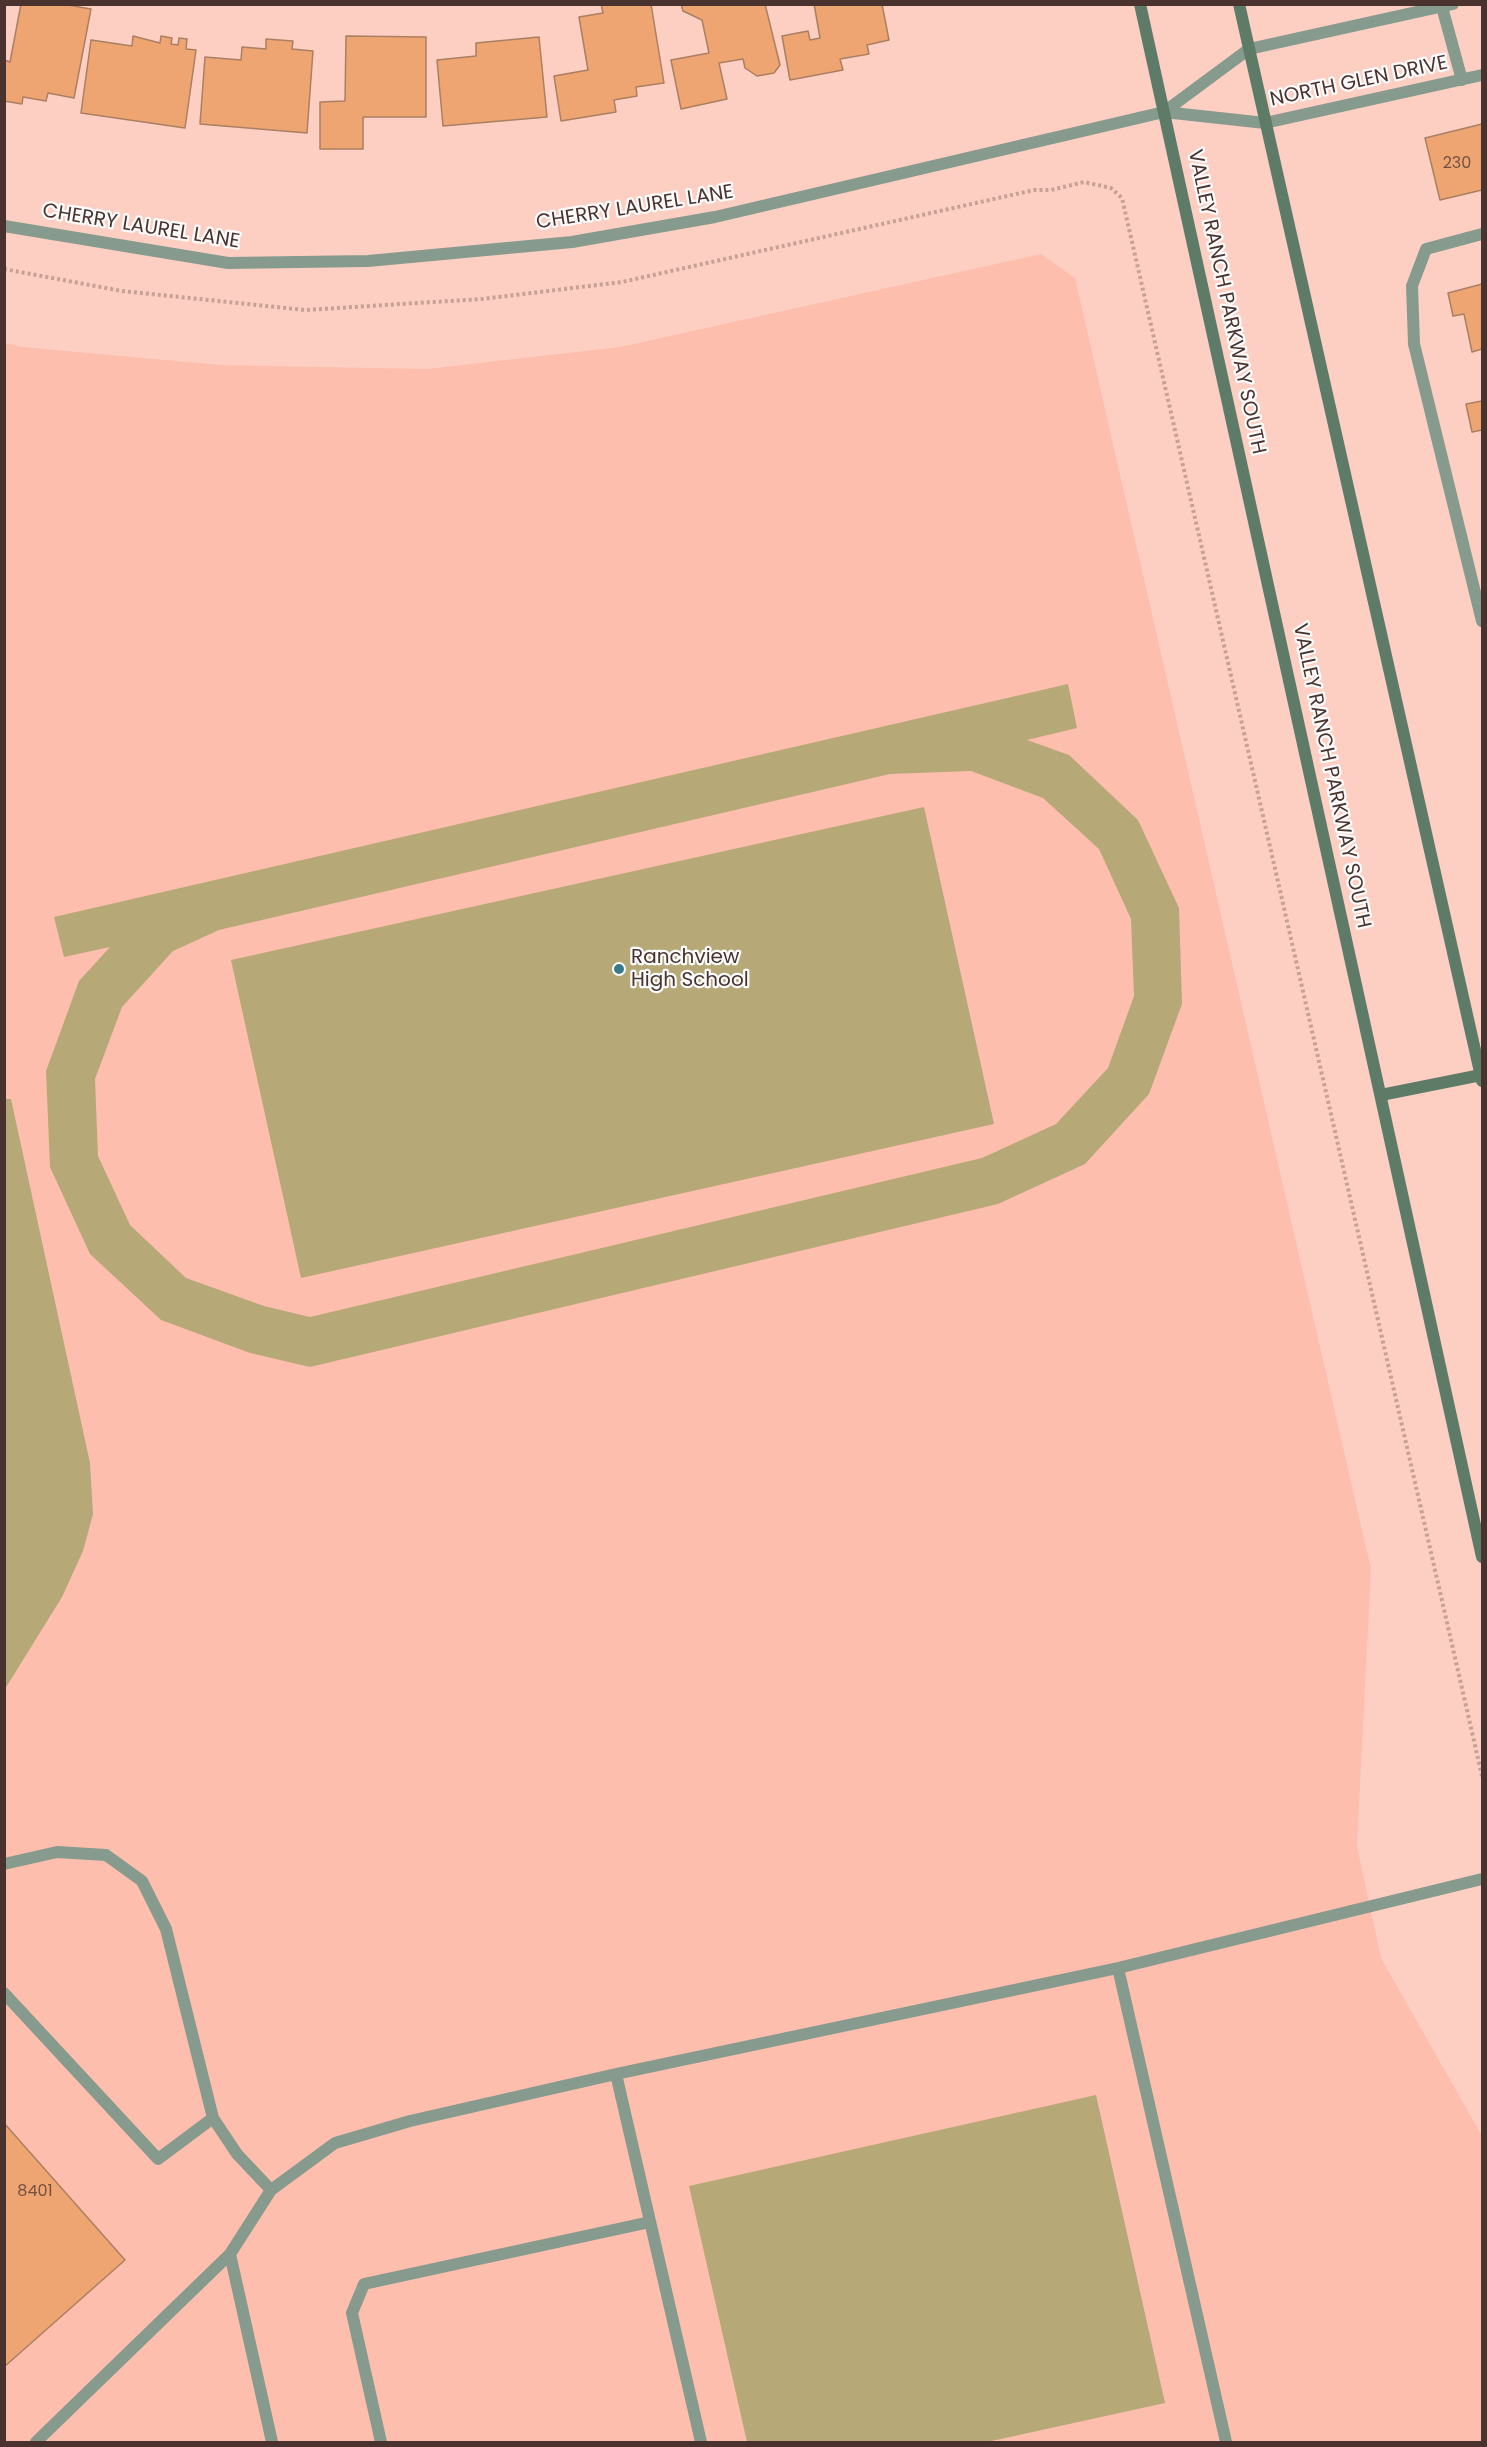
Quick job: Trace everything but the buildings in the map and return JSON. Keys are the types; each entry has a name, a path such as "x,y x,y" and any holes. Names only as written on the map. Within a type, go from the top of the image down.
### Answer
{"street":[{"name":"VALLEY RANCH PARKWAY SOUTH","path":"1140,4 1482,1557"},
{"path":"1239,4 1482,1078 1381,1095"},
{"name":"NORTH GLEN DRIVE","path":"1164,112 1249,49 1447,6 1462,80"},
{"name":"NORTH GLEN DRIVE","path":"1265,123 1482,75"},
{"name":"CHERRY LAUREL LANE","path":"4,226 228,263 368,261 572,242 715,218 1164,112 1265,123"},
{"path":"1482,234 1426,249 1412,286 1414,344 1482,621"},
{"path":"4,1864 57,1852 106,1855 142,1881 166,1929 213,2118 237,2154 271,2190"},
{"path":"36,2442 230,2254 271,2190 335,2143 410,2121 616,2074 1118,1968 1482,1879"},
{"path":"1118,1968 1226,2442"},
{"path":"4,1993 158,2159 213,2118"},
{"path":"616,2074 701,2442"},
{"path":"381,2442 352,2313 364,2284 650,2222"},
{"path":"230,2254 272,2442"}],"path":[{"path":"4,269 122,291 304,310 482,299 622,282 1034,190 1051,190 1084,182 1111,188 1122,198 1482,1776"}],"shaded area":[{"name":"Ranchview High School","path":"1041,254 1075,278 1371,1569 1357,1846 1381,1958 1482,2136 1482,2442 5,2442 5,343 22,347 220,365 427,369 620,347"},
{"path":"1068,684 1077,728 1027,740 1069,755 1138,820 1179,908 1182,1004 1149,1094 1085,1164 998,1204 310,1367 250,1353 161,1320 90,1254 50,1167 46,1071 79,981 110,947 64,957 54,917","holes":["971,771 1043,798 1099,849 1131,919 1134,996 1108,1068 1056,1124 982,1158 310,1317 264,1306 186,1278 130,1225 98,1156 95,1079 122,1007 173,951 219,930 890,774"]},
{"path":"924,807 994,1124 301,1278 231,960"},
{"path":"5,1099 11,1099 90,1463 93,1514 83,1551 62,1597 5,1689"},
{"path":"1096,2095 1165,2403 987,2442 747,2442 689,2186"}],"place":[{"name":"Ranchview High School","path":"619,969"}]}
